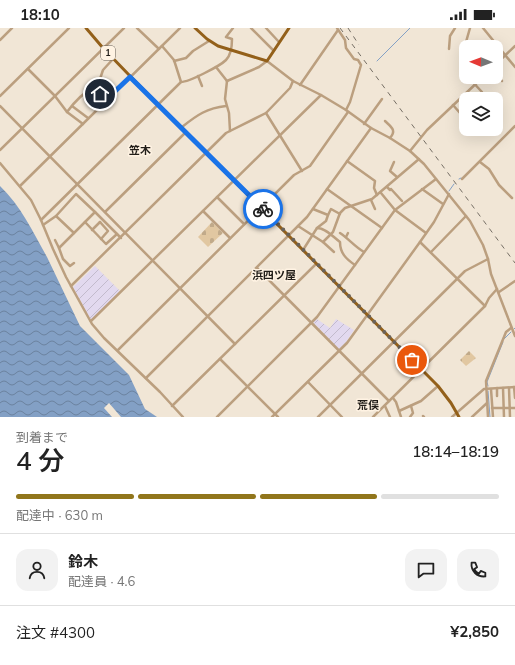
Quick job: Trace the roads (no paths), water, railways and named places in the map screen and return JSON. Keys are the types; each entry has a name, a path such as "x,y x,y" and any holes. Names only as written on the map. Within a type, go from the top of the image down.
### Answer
{"main road":[{"name":"1","path":"86,28 130,77 182,127 206,153 438,386 459,417"},
{"path":"196,28 209,41 218,46 267,61 289,28"}],"street":[{"path":"0,40 12,28"},
{"path":"0,96 69,28"},
{"path":"0,150 124,28"},
{"path":"137,28 159,49"},
{"path":"20,186 180,28"},
{"path":"42,220 181,82 185,82 198,76 227,60 231,50 232,39 226,37 232,28"},
{"path":"251,28 274,50"},
{"path":"266,28 279,42"},
{"path":"449,49 450,36 455,28"},
{"path":"467,40 470,28"},
{"path":"484,28 515,67"},
{"path":"118,350 294,175 310,166 347,111 361,65 358,60 354,59 346,48 346,40 337,29 300,84"},
{"path":"174,61 188,57 193,51 209,41"},
{"path":"162,46 174,61 181,82"},
{"path":"503,58 515,46"},
{"path":"96,91 103,70 113,59"},
{"path":"228,81 259,67 267,61 293,81 321,95 347,111 364,124 390,138 419,159 428,168 466,216 483,246 488,259 491,274 515,336"},
{"path":"216,67 228,81"},
{"path":"28,69 55,96 67,112 83,124"},
{"path":"198,76 202,86"},
{"path":"228,81 225,99 229,113 230,131"},
{"path":"71,286 206,153 230,131 266,113 290,88 293,81"},
{"path":"410,152 427,130 475,84 482,92"},
{"path":"67,112 89,90 92,89 100,94 110,96"},
{"path":"91,321 321,95"},
{"path":"364,124 382,99"},
{"path":"453,105 459,112"},
{"path":"0,106 235,344"},
{"path":"72,106 88,118"},
{"path":"182,127 199,114 210,109 226,106"},
{"path":"266,113 302,171"},
{"path":"385,121 394,130 393,135 390,138"},
{"path":"462,179 515,126"},
{"path":"146,378 298,226 313,209 371,128"},
{"path":"105,212 186,132"},
{"path":"323,242 331,235 340,214 345,208 371,200 419,159"},
{"path":"347,161 375,181 374,188 378,195"},
{"path":"394,162 390,171 397,177"},
{"path":"480,162 489,169 499,185 512,198"},
{"path":"0,163 31,200 42,220 52,249 91,321 104,338 118,350 183,417"},
{"path":"217,417 312,323 395,210 436,179"},
{"path":"387,186 402,201"},
{"path":"327,189 382,228"},
{"path":"422,189 443,204"},
{"path":"381,192 395,210 426,233"},
{"path":"43,225 56,216 76,194 120,238"},
{"path":"272,417 347,343 420,242 448,194"},
{"path":"217,197 244,224"},
{"path":"371,200 375,209"},
{"path":"313,209 328,215"},
{"path":"303,250 317,228 326,221 331,209 340,214"},
{"path":"203,211 230,238"},
{"path":"59,248 94,212"},
{"path":"56,216 74,233"},
{"path":"430,252 466,216"},
{"path":"92,230 102,219"},
{"path":"85,222 106,244 117,234"},
{"path":"100,222 108,231"},
{"path":"298,226 323,242 334,252"},
{"path":"101,239 111,228"},
{"path":"317,228 321,228 326,231 340,242 340,249 344,256 354,265"},
{"path":"340,233 354,246 364,252"},
{"path":"346,237 348,233"},
{"path":"55,240 63,259 70,266 74,262"},
{"path":"420,242 485,306"},
{"path":"318,417 466,270 488,259"},
{"path":"172,406 316,264"},
{"path":"257,268 389,401"},
{"path":"373,417 485,306 489,298 498,290 515,281"},
{"path":"488,417 486,381 504,336 511,328"},
{"path":"220,359 278,417"},
{"path":"308,382 342,417"},
{"path":"399,411 421,401 438,386"},
{"path":"452,417 479,392 486,388 515,387 515,398"},
{"path":"491,388 493,417"},
{"path":"497,388 497,396"},
{"path":"503,388 504,417"},
{"path":"509,388 510,417"},
{"path":"393,398 396,402 401,417"},
{"path":"472,417 487,402"},
{"path":"385,406 390,417"},
{"path":"410,417 413,413 411,406"},
{"path":"492,408 515,408"}],"water":[{"path":"0,186 14,202 32,229 80,326 129,375 145,409 157,417 0,417"}],"waterway":[{"path":"377,61 410,28"},
{"path":"449,191 454,184"},
{"path":"504,339 511,332"},
{"path":"488,386 487,382 503,342"},
{"path":"488,391 490,417"}],"railway":[{"path":"340,28 515,263"},
{"path":"348,28 359,45"}],"district":[{"name":"笠木","path":"140,150"},
{"name":"浜四ツ屋","path":"274,275"},
{"name":"荒俣","path":"368,405"}]}
